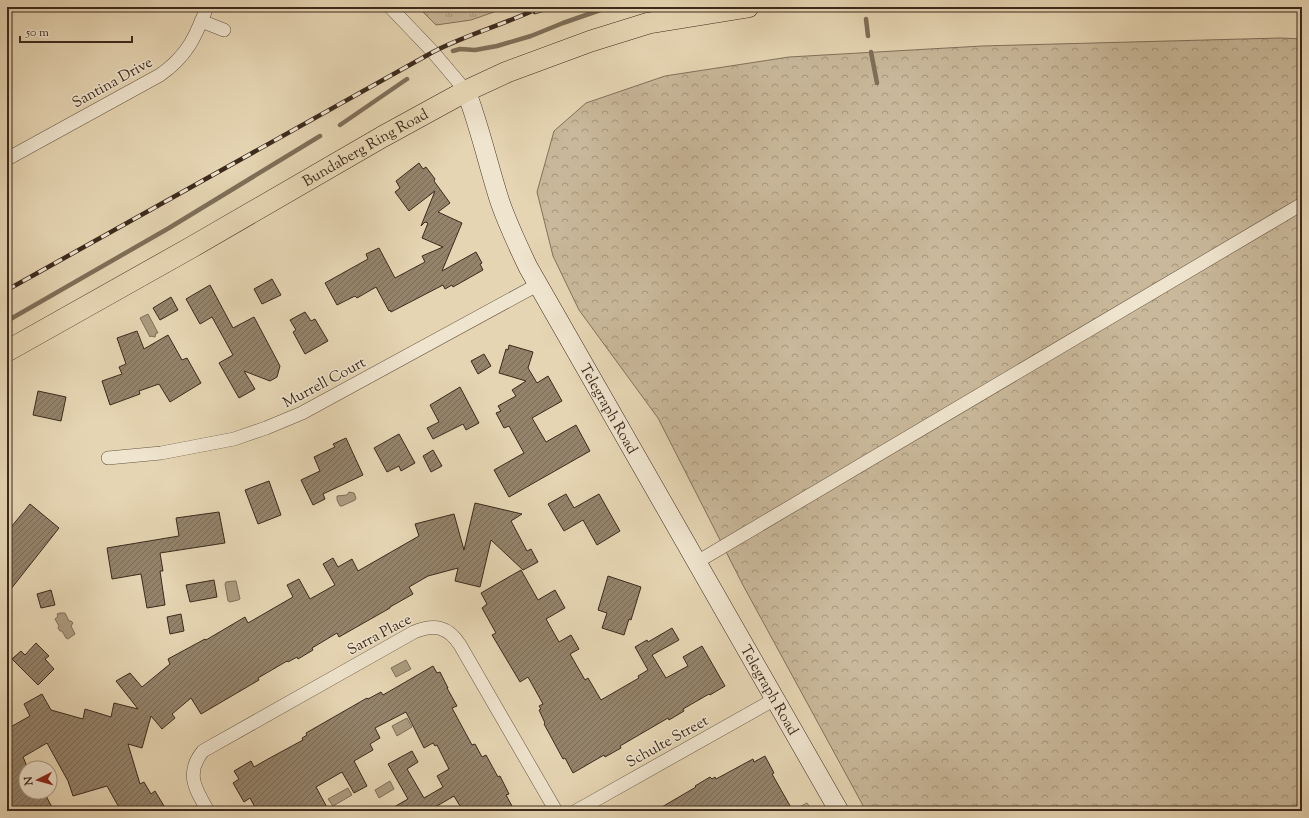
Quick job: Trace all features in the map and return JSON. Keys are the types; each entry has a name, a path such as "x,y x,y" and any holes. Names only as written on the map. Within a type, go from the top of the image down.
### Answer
{"main road":[{"name":"Bundaberg Ring Road","path":"7,351 192,247 382,137 466,91 521,67 591,41 649,23 748,7"}],"street":[{"name":"Santina Drive","path":"7,159 160,75 174,65 187,50 197,32 206,7"},
{"name":"Telegraph Road","path":"390,7 433,52 466,91 475,114 500,202 510,229 537,285 697,562 838,811"},
{"path":"201,21 224,30"},
{"path":"697,562 1302,204"},
{"name":"Murrell Court","path":"108,458 161,453 189,448 234,439 266,428 302,413 537,285"},
{"name":"Sarra Place","path":"208,811 194,786 190,764 210,747 399,640 421,629 441,624 452,634 460,645 556,811"},
{"name":"Schulte Street","path":"576,811 775,699"}],"green space":[{"path":"418,7 508,7 471,20 436,25"},
{"path":"1281,38 1302,39 1302,811 866,811 744,587 658,418 579,310 553,256 537,192 554,131 586,103 665,76 789,57 982,46"},
{"path":"807,803 812,811 792,811"}],"shaded area":[{"path":"148,314 158,333 156,333 155,337 150,337 140,318"},
{"path":"349,492 354,493 356,498 355,500 340,506 337,496 347,495"},
{"path":"236,581 240,599 230,602 228,601 225,584 226,582"},
{"path":"65,613 69,621 73,623 71,626 75,634 68,639 58,628 59,626 55,619 58,616 57,614"},
{"path":"406,660 411,669 396,677 391,668"},
{"path":"407,718 412,727 397,736 392,726"},
{"path":"390,781 394,789 379,798 375,790"},
{"path":"348,788 352,795 333,806 328,799"}],"building":[{"path":"419,163 423,169 426,167 450,203 438,212 462,223 442,271 476,252 482,263 480,264 483,270 453,287 452,285 445,289 443,285 391,312 390,310 389,311 376,287 357,298 355,296 337,305 325,283 368,259 366,254 379,248 395,278 425,262 422,256 443,247 422,238 428,223 425,222 421,226 435,191 409,211 395,192 400,188 396,181"},
{"path":"272,279 281,295 262,304 254,289"},
{"path":"210,285 233,328 254,317 280,366 277,377 270,381 244,371 255,389 239,398 219,363 233,355 212,317 200,324 186,299"},
{"path":"171,297 178,310 160,320 153,308"},
{"path":"305,312 311,321 315,319 328,341 305,354 293,332 296,330 290,320"},
{"path":"137,331 144,349 168,335 182,360 187,358 201,383 170,402 159,384 139,391 140,394 110,405 102,381 122,374 119,367 126,364 117,338"},
{"path":"509,345 533,352 528,368 537,383 548,376 562,401 532,418 546,442 576,425 590,451 509,497 494,470 524,453 509,426 504,428 496,413 501,411 498,406 516,396 512,390 526,381 499,373 506,349 508,350"},
{"path":"484,354 491,366 478,374 471,361"},
{"path":"460,387 479,423 466,430 463,424 433,439 427,428 439,422 430,405"},
{"path":"38,391 66,397 61,421 33,415"},
{"path":"399,434 415,463 401,471 399,466 387,472 374,448"},
{"path":"346,438 363,475 323,494 325,499 313,505 301,480 320,471 314,457 335,447 333,444"},
{"path":"433,450 442,466 431,472 423,456"},
{"path":"269,481 281,515 258,524 245,490"},
{"path":"566,494 574,508 599,494 620,531 597,545 583,520 564,531 548,504"},
{"path":"475,503 522,514 511,521 527,551 531,549 538,562 523,570 491,540 480,587 455,581 458,568 428,576 409,587 413,594 390,608 339,637 337,633 312,648 313,650 298,659 297,657 288,662 287,661 258,678 259,680 201,714 191,698 172,714 175,718 162,729 151,716 142,748 128,744 140,784 144,782 151,794 155,791 164,806 155,811 121,811 107,786 73,796 58,760 56,760 47,743 23,757 24,760 18,760 18,800 48,800 54,811 7,811 7,729 30,716 24,704 42,694 51,710 83,719 85,709 111,717 114,703 138,709 116,681 130,673 142,687 170,664 168,659 205,639 206,640 245,617 248,623 293,597 287,585 299,579 310,599 335,585 323,564 333,558 338,567 352,559 358,571 419,536 415,524 454,514 464,550"},
{"path":"30,504 59,528 7,594 7,532"},
{"path":"219,512 225,543 160,553 163,571 160,571 165,605 147,608 141,574 112,579 107,548 179,536 176,518"},
{"path":"521,570 538,600 555,590 565,608 546,619 559,642 571,635 579,649 570,654 585,680 588,678 601,700 639,678 638,676 648,670 635,647 647,640 648,642 672,628 679,640 652,655 666,678 688,666 683,657 702,646 725,686 683,709 684,711 669,720 668,718 620,746 621,748 605,757 604,755 573,773 565,758 563,759 544,724 545,723 539,710 541,709 539,706 543,704 528,677 520,682 492,635 496,633 482,608 487,604 481,593"},
{"path":"608,576 641,587 631,620 629,619 624,635 602,628 607,613 598,610"},
{"path":"214,580 217,597 190,602 186,585"},
{"path":"51,590 55,605 41,608 37,594"},
{"path":"181,614 184,631 170,634 167,617"},
{"path":"36,643 49,656 45,659 54,669 38,685 12,659 21,651 25,655"},
{"path":"433,666 437,673 440,672 457,706 452,708 472,745 475,744 482,757 486,755 498,777 500,776 509,794 506,795 512,806 503,811 463,811 454,796 430,810 431,811 387,811 408,799 388,764 412,751 418,762 407,769 424,798 443,787 437,776 449,769 437,745 435,746 433,743 424,748 406,712 375,728 380,738 370,744 373,750 354,761 367,786 354,793 342,772 316,787 329,811 257,811 250,798 244,802 233,783 239,779 234,771 251,761 254,767 303,740 302,738 307,735 306,733 367,698 368,699 381,692 383,695"},
{"path":"765,756 774,773 772,774 793,811 655,811 710,777 712,779 715,777 716,779 753,759 754,762"}],"waterway":[{"path":"453,51 460,49 475,50 497,46 531,36 609,7"},
{"path":"866,19 868,36"},
{"path":"871,52 877,83"},
{"path":"340,125 407,79"},
{"path":"7,321 169,228 320,136"}],"railway":[{"path":"7,290 433,52 541,7"},
{"path":"535,12 551,7"}]}
